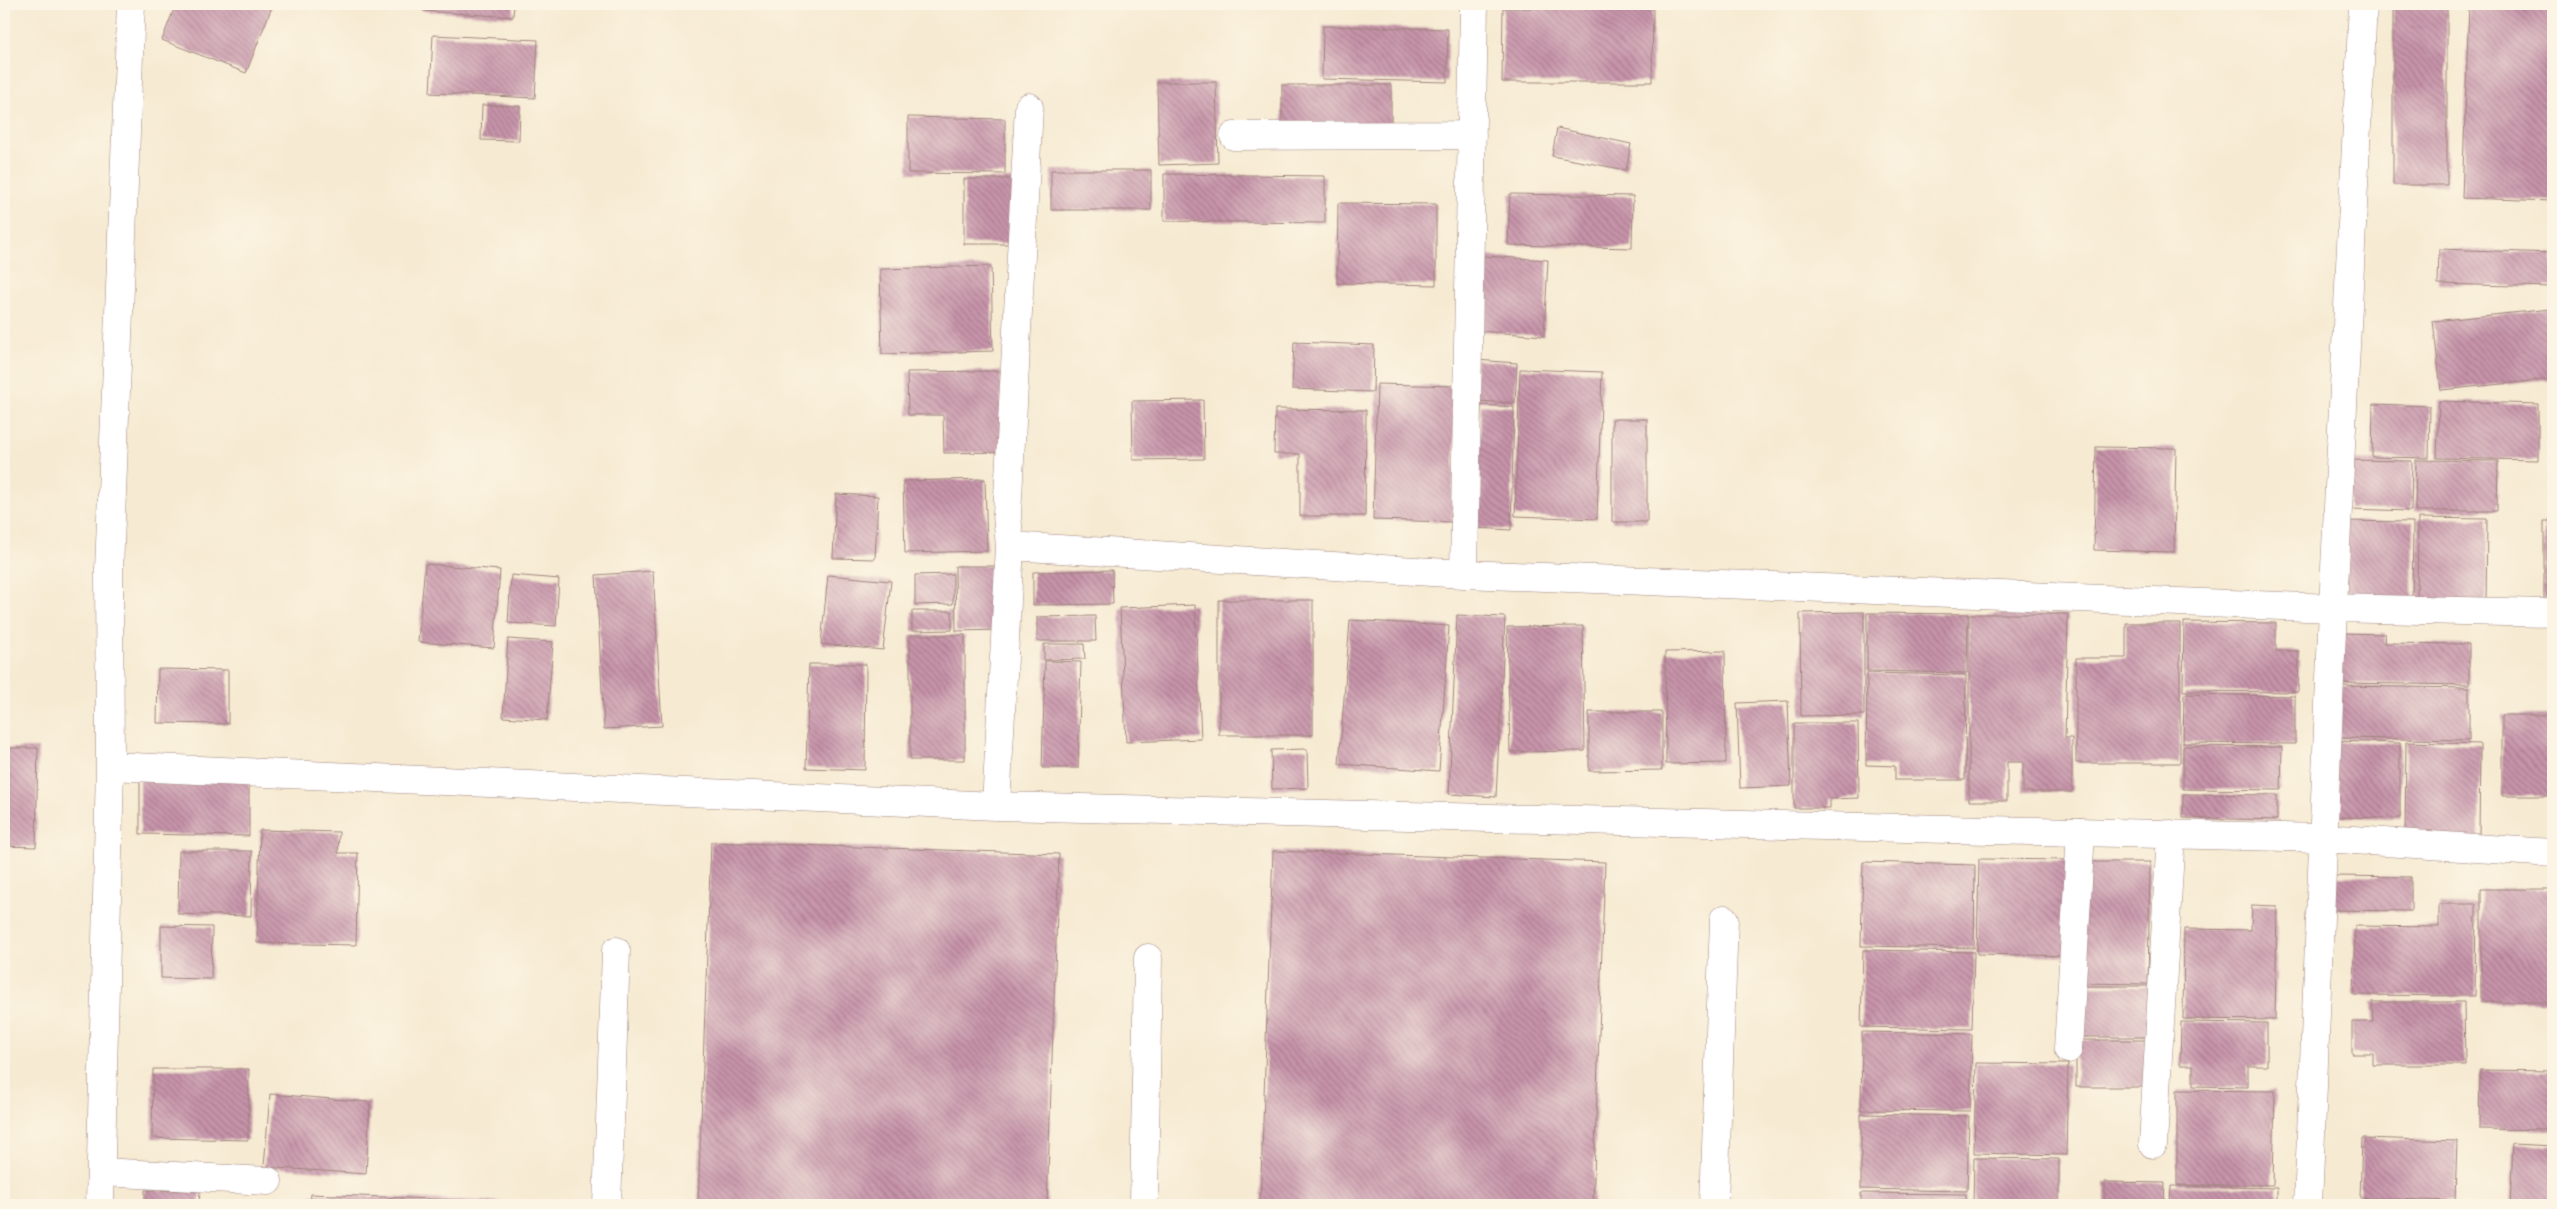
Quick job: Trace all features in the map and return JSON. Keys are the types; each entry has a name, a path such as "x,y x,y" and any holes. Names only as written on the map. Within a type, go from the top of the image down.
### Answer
{"street":[{"path":"100,1205 110,766 109,570 131,4"},
{"path":"1464,574 1474,4"},
{"path":"2308,1205 2333,608 2363,4"},
{"path":"996,806 1010,546 1007,515 1029,107"},
{"path":"1234,136 1472,135"},
{"path":"1010,546 1464,574 2333,608 2553,613"},
{"path":"110,766 996,806 2323,838 2553,853"},
{"path":"2068,1048 2080,832"},
{"path":"2153,1144 2171,834"},
{"path":"1714,1205 1724,918"},
{"path":"607,1205 616,951"},
{"path":"1144,1205 1148,958"},
{"path":"102,1172 268,1181"}],"building":[{"path":"176,4 273,4 246,73 162,40"},
{"path":"423,4 514,4 513,17 423,11"},
{"path":"2393,4 2447,4 2447,185 2393,185"},
{"path":"2469,4 2553,4 2553,201 2462,198"},
{"path":"1503,8 1653,8 1652,82 1502,82"},
{"path":"1323,26 1448,29 1447,82 1322,79"},
{"path":"433,35 538,40 535,98 430,93"},
{"path":"1157,82 1216,82 1218,163 1159,165"},
{"path":"1282,85 1391,85 1391,131 1282,131"},
{"path":"482,105 520,106 519,141 481,140"},
{"path":"908,117 1005,119 1005,174 908,173"},
{"path":"1557,128 1631,144 1626,170 1552,156"},
{"path":"1051,170 1151,170 1151,210 1051,210"},
{"path":"1164,174 1325,176 1325,223 1164,221"},
{"path":"964,179 1019,179 1019,244 964,244"},
{"path":"1510,194 1633,196 1632,248 1508,245"},
{"path":"1338,203 1436,204 1436,285 1337,283"},
{"path":"2439,249 2553,253 2553,287 2438,284"},
{"path":"1484,256 1548,260 1544,336 1479,331"},
{"path":"991,266 993,351 882,354 880,269"},
{"path":"2551,309 2553,379 2441,390 2433,321"},
{"path":"1294,342 1374,345 1373,392 1292,389"},
{"path":"1476,360 1517,363 1515,403 1474,401"},
{"path":"1520,369 1602,372 1597,519 1515,516"},
{"path":"1001,371 1002,452 944,453 943,415 908,415 907,372"},
{"path":"1377,384 1457,386 1452,522 1373,520"},
{"path":"1203,400 1204,459 1133,460 1132,401"},
{"path":"2439,401 2538,404 2538,460 2437,458"},
{"path":"2373,404 2430,406 2429,458 2372,457"},
{"path":"1481,405 1514,407 1511,530 1477,528"},
{"path":"1275,409 1366,410 1365,516 1300,516 1300,454 1274,454"},
{"path":"1612,419 1647,419 1647,522 1612,522"},
{"path":"2096,447 2176,448 2174,552 2094,550"},
{"path":"2349,460 2412,461 2411,511 2349,509"},
{"path":"2416,460 2498,461 2497,511 2415,511"},
{"path":"985,479 987,551 905,553 903,481"},
{"path":"836,494 878,496 875,559 833,558"},
{"path":"2418,518 2487,519 2486,604 2417,603"},
{"path":"2341,521 2413,522 2412,603 2340,602"},
{"path":"2544,521 2553,521 2553,599 2544,599"},
{"path":"425,564 500,570 494,648 418,642"},
{"path":"955,566 1001,566 1002,630 956,631"},
{"path":"1112,570 1113,604 1033,605 1033,572"},
{"path":"653,571 662,726 604,729 596,575"},
{"path":"953,574 953,604 915,605 915,575"},
{"path":"511,575 559,579 556,626 508,623"},
{"path":"828,575 891,581 883,650 821,644"},
{"path":"1219,600 1313,600 1313,735 1219,735"},
{"path":"1195,605 1201,739 1126,742 1120,608"},
{"path":"912,611 952,611 952,630 912,631"},
{"path":"1864,612 1864,715 1801,716 1800,613"},
{"path":"1867,613 1968,614 1967,673 1867,671"},
{"path":"1969,614 2068,614 2065,738 2072,738 2072,792 2023,792 2023,762 2007,762 2007,801 1969,801"},
{"path":"1457,615 1505,617 1496,797 1449,794"},
{"path":"1095,616 1096,641 1037,641 1037,617"},
{"path":"1350,620 1449,626 1439,771 1339,764"},
{"path":"2184,622 2276,623 2276,651 2299,651 2298,692 2183,691"},
{"path":"2126,623 2180,623 2180,763 2076,763 2076,658 2126,658"},
{"path":"1583,626 1585,751 1510,752 1507,627"},
{"path":"2340,633 2385,634 2384,643 2469,644 2469,685 2340,683"},
{"path":"910,635 965,635 965,760 910,760"},
{"path":"508,639 553,642 547,720 503,717"},
{"path":"1044,644 1084,644 1085,659 1044,660"},
{"path":"1725,651 1726,763 1666,764 1665,652"},
{"path":"1045,661 1081,662 1078,768 1042,768"},
{"path":"809,664 866,664 865,770 806,768"},
{"path":"158,669 228,670 228,724 157,723"},
{"path":"1867,673 1966,675 1965,780 1895,780 1895,766 1866,765"},
{"path":"2340,686 2469,688 2469,740 2340,738"},
{"path":"2184,694 2295,696 2295,744 2183,743"},
{"path":"2552,698 2553,818 2551,818 2551,796 2502,796 2502,715 2551,715"},
{"path":"1788,701 1791,786 1740,788 1737,703"},
{"path":"1589,712 1662,712 1662,770 1589,771"},
{"path":"1794,723 1858,723 1859,798 1830,799 1830,808 1794,808"},
{"path":"2333,741 2400,743 2400,818 2332,817"},
{"path":"2406,742 2480,744 2479,838 2405,836"},
{"path":"2183,746 2282,747 2281,790 2183,789"},
{"path":"4,748 38,748 36,847 4,846"},
{"path":"1307,749 1308,788 1272,789 1271,750"},
{"path":"140,775 249,777 249,836 140,834"},
{"path":"2183,794 2277,795 2277,820 2183,818"},
{"path":"260,830 339,832 338,853 358,853 356,945 257,943"},
{"path":"711,842 1059,854 1047,1205 698,1205"},
{"path":"179,851 252,851 251,916 178,914"},
{"path":"1273,851 1605,862 1593,1205 1260,1205"},
{"path":"1979,859 2075,860 2073,956 1977,954"},
{"path":"1863,862 1975,865 1974,948 1861,946"},
{"path":"2084,862 2150,862 2148,984 2081,983"},
{"path":"2334,876 2411,877 2411,911 2334,910"},
{"path":"2481,889 2553,889 2553,1002 2481,1002"},
{"path":"2439,904 2476,904 2475,996 2353,995 2355,926 2439,927"},
{"path":"2252,905 2277,906 2275,1020 2183,1019 2184,929 2251,930"},
{"path":"161,926 212,927 211,979 161,978"},
{"path":"1863,950 1974,952 1972,1029 1861,1027"},
{"path":"2073,986 2151,986 2151,1037 2073,1037"},
{"path":"2372,1002 2464,1002 2465,1065 2373,1065 2373,1054 2352,1054 2352,1022 2373,1022"},
{"path":"2181,1022 2267,1023 2267,1066 2248,1066 2248,1087 2193,1086 2193,1065 2180,1065"},
{"path":"1862,1032 1972,1034 1970,1111 1861,1110"},
{"path":"2076,1040 2151,1040 2151,1087 2076,1087"},
{"path":"1976,1063 2068,1064 2066,1155 1974,1153"},
{"path":"153,1069 249,1069 248,1140 152,1138"},
{"path":"2480,1070 2553,1071 2553,1130 2479,1129"},
{"path":"2177,1090 2275,1091 2273,1185 2177,1185"},
{"path":"270,1094 370,1102 366,1174 264,1167"},
{"path":"1861,1114 1969,1116 1967,1191 1861,1189"},
{"path":"2362,1138 2457,1141 2455,1201 2360,1198"},
{"path":"2513,1144 2553,1146 2553,1205 2510,1205"},
{"path":"1974,1158 2059,1159 2059,1205 1973,1205"},
{"path":"2105,1182 2165,1183 2164,1205 2105,1205"},
{"path":"2171,1186 2277,1188 2277,1205 2170,1205"},
{"path":"145,1190 200,1191 199,1205 145,1205"},
{"path":"1861,1193 1966,1194 1966,1205 1861,1205"},
{"path":"311,1194 503,1202 503,1205 310,1205"}]}
